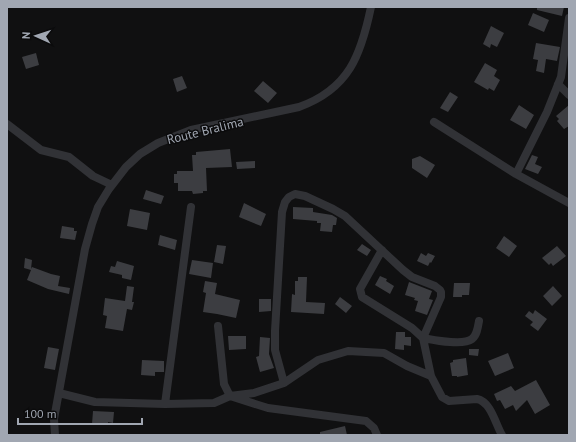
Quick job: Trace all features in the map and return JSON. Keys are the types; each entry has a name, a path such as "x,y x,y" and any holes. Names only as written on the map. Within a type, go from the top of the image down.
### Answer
{"street":[{"name":"Route Bralima","path":"55,435 54,419 85,249 98,207 112,185 140,154 158,142 191,130 299,107 312,102 330,91 344,77 356,58 365,35 371,7"},
{"path":"516,174 547,112 558,84 563,69 569,18"},
{"path":"558,84 569,96"},
{"path":"434,122 516,174 569,203"},
{"path":"7,124 41,150 69,157 93,176 112,185"},
{"path":"284,383 275,350 275,331 282,219 285,202 289,197 295,194 305,196 345,216 403,270 412,277 435,286 440,290 441,292 423,338 431,376 442,397 449,401 477,398 484,402 488,406 502,435"},
{"path":"165,404 191,207"},
{"path":"382,250 360,290 362,297 412,328 423,338 454,342 466,341 471,339 476,334 479,321"},
{"path":"218,326 224,384 230,396 268,408 366,421 374,428 377,435"},
{"path":"59,393 95,402 165,404 214,403 230,396 258,392 284,383 318,360 348,351 384,353 407,366 431,376"}],"building":[{"path":"537,7 564,7 562,16 537,10"},
{"path":"533,13 549,20 544,32 528,25"},
{"path":"491,26 504,33 497,47 491,44 490,48 483,44"},
{"path":"536,43 560,47 557,61 546,59 544,73 536,71 538,60 533,59"},
{"path":"36,53 39,65 26,69 22,57"},
{"path":"485,63 497,70 494,76 500,80 494,91 489,88 488,90 474,82"},
{"path":"182,76 187,88 177,92 173,79"},
{"path":"263,81 277,93 268,103 254,91"},
{"path":"450,92 458,97 448,112 440,108"},
{"path":"519,105 534,115 526,129 510,120"},
{"path":"569,105 569,126 564,129 557,121 559,119 556,116"},
{"path":"230,149 232,167 206,168 207,191 193,194 192,191 178,191 178,183 174,183 174,174 177,174 177,171 193,171 192,155 196,155 196,152"},
{"path":"532,155 538,157 535,164 542,167 538,174 525,169"},
{"path":"420,156 435,165 427,178 412,168 412,159"},
{"path":"255,161 255,168 237,169 236,162"},
{"path":"146,190 164,196 161,204 143,199"},
{"path":"244,203 266,214 261,226 239,217"},
{"path":"293,207 313,208 313,212 332,215 337,218 336,225 333,225 332,232 320,231 321,223 317,223 317,221 293,219"},
{"path":"130,209 150,213 147,230 127,226"},
{"path":"62,226 74,228 74,231 77,231 75,240 60,238"},
{"path":"160,235 177,240 175,250 158,245"},
{"path":"504,236 517,246 509,257 496,248"},
{"path":"362,244 371,250 367,256 357,250"},
{"path":"217,245 226,246 223,264 214,262"},
{"path":"557,246 566,256 553,266 551,263 549,265 542,258"},
{"path":"421,253 426,256 428,253 435,256 428,266 417,261"},
{"path":"25,258 32,260 31,269 32,267 60,276 58,286 70,288 69,294 48,289 27,280 31,270 24,268"},
{"path":"192,260 213,263 211,278 189,274"},
{"path":"117,261 134,266 131,280 122,278 122,275 109,272 111,266 115,267"},
{"path":"380,276 387,279 386,281 394,286 390,294 375,285"},
{"path":"298,277 307,277 306,302 325,303 324,314 291,312 292,294 295,295 295,281 298,281"},
{"path":"205,281 217,283 215,294 240,300 236,318 203,312 206,293 203,292"},
{"path":"409,282 432,291 429,299 433,300 427,315 415,311 418,301 414,300 415,298 405,295"},
{"path":"454,283 470,283 469,295 453,297"},
{"path":"127,286 134,287 132,302 134,302 132,310 127,309 123,331 105,328 107,316 103,315 105,298 125,301"},
{"path":"553,286 562,296 552,306 543,296"},
{"path":"340,297 352,306 346,313 335,304"},
{"path":"259,299 271,299 271,311 259,312"},
{"path":"535,310 547,319 538,331 530,325 533,322 525,316 529,311 533,314"},
{"path":"396,332 405,332 405,337 411,337 411,346 404,345 404,350 395,349"},
{"path":"228,336 246,336 246,349 229,350"},
{"path":"260,337 270,338 269,354 274,368 260,372 256,357 259,356"},
{"path":"48,347 59,349 55,370 44,368"},
{"path":"469,349 479,349 478,356 469,355"},
{"path":"508,353 514,368 495,376 488,361"},
{"path":"466,358 468,375 457,377 452,376 450,363 453,362 453,360"},
{"path":"142,360 164,361 164,372 155,372 155,376 141,375"},
{"path":"536,380 550,405 535,414 527,400 516,411 513,405 505,409 500,400 497,401 494,394 511,386 515,391"},
{"path":"93,411 114,412 113,423 108,422 108,425 92,424"},
{"path":"345,426 347,435 320,435 320,432"}]}
